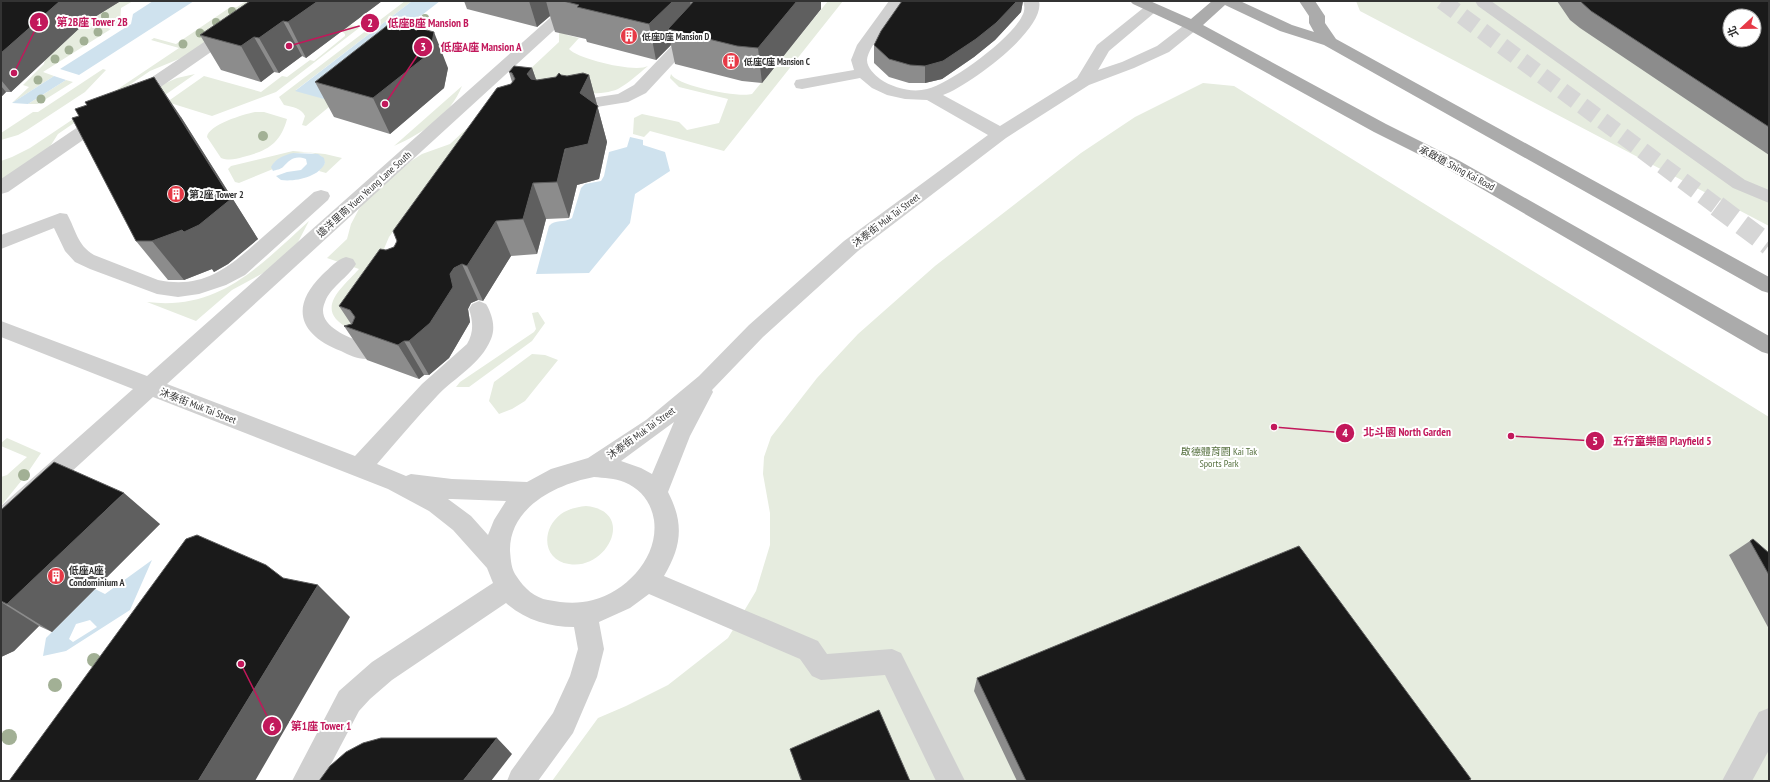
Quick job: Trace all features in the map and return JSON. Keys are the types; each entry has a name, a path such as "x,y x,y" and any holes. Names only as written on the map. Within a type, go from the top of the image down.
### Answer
{"main road":[{"path":"1193,26 1221,1"},
{"path":"1228,1 1286,28 1330,42 1769,286"},
{"path":"1307,1 1317,16 1319,28 1330,42"},
{"name":"承啟道 Shing Kai Road","path":"1150,3 1380,128 1452,164 1769,346"}],"street":[{"path":"1,188 275,1"},
{"name":"遠洋里南 Yuen Yeung Lane South","path":"1,521 578,1"},
{"path":"897,1 869,39 860,54 859,60 863,73 868,79 885,89 906,94 929,94 944,89 958,81 1001,47 1029,17 1033,8 1031,1"},
{"path":"1484,1 1482,3 1739,184 1769,197"},
{"name":"沐泰街 Muk Tai Street","path":"1083,81 1104,48 1150,3"},
{"name":"沐泰街 Muk Tai Street","path":"594,467 654,426 707,382 762,326 851,246 1000,134 1083,81 1128,65 1163,49 1193,26"},
{"path":"578,105 622,98 640,89 694,32"},
{"path":"802,84 863,73"},
{"path":"929,94 1000,134"},
{"path":"1,242 60,219 71,244 78,253 88,260 157,287 188,289 222,279 238,270 321,196"},
{"path":"346,264 320,292 314,304 313,316 317,326 325,335 365,352"},
{"path":"359,468 436,377 469,356 478,344 484,331 483,319 478,309"},
{"name":"沐泰街 Muk Tai Street","path":"1,329 396,482 437,504 462,523 498,562"},
{"name":"沐泰街 Muk Tai Street","path":"656,493 679,435 707,382"},
{"name":"沐泰街 Muk Tai Street","path":"609,467 636,476 646,482 663,503 666,515 667,539 663,553 656,566 645,580 626,597 607,607 585,614 568,615 552,614 530,607 517,598 507,588 501,575 498,562 498,545 504,524 513,510 531,492 554,477 578,469 609,467"},
{"name":"沐泰街 Muk Tai Street","path":"396,482 452,489 531,492"},
{"path":"645,580 738,621 809,650 821,667 892,662 951,781"},
{"path":"306,781 350,702 360,690 382,671 507,588"},
{"path":"521,781 563,723 583,677 591,649 585,614"},
{"path":"1736,781 1769,722"}],"green space":[{"path":"117,1 133,1 121,8 120,24 117,26 89,18"},
{"path":"246,1 254,1 229,26 186,56 150,71 58,134 46,153 1,182 1,161 30,148 179,48 151,40 154,38 176,44 229,8 237,7"},
{"path":"405,1 412,1 296,90 335,102 306,126 302,125 305,116 303,113 296,108 284,105 279,97"},
{"path":"828,1 843,1 724,151 650,131 644,137 633,134 634,118 642,114 679,122 687,130 719,123 728,99 679,87 670,78 671,74 684,83 696,87 722,93 745,95 752,94"},
{"path":"1356,1 1769,1 1769,226 1360,11"},
{"path":"84,21 111,29 43,72 54,76 12,103 29,87 23,85 44,64 46,54"},
{"path":"312,21 357,26 359,28 276,92 212,116 167,102 204,76 261,92 282,76 287,77 310,60 314,61 345,36 342,31 309,25"},
{"path":"562,24 567,35 579,38 569,49 574,53 607,64 631,68 648,66 622,87 607,92 567,92 513,85 559,42 559,34"},
{"path":"103,69 106,70 85,92 27,130 18,135 1,140 1,133 33,112 38,112"},
{"path":"195,74 98,142 157,87 177,78"},
{"path":"66,80 73,82 38,104 28,104"},
{"name":"啟德體育園 Kai Tak Sports Park","path":"1203,83 1234,86 1769,417 1769,781 552,781 598,718 668,685 728,638 756,591 770,545 770,513 763,474 764,457 771,437 817,378 858,334 935,266 1081,153 1135,117"},
{"path":"462,86 457,97 443,115 425,129 394,146"},
{"path":"505,93 461,139 389,237 350,329 339,322 333,314 332,307 334,299 339,291 359,269 327,258 347,239 351,224 359,209 370,196 405,165 422,154 450,144"},
{"path":"255,112 264,112 287,119 284,128 276,141 271,146 251,155 235,159 221,158 207,137 209,133 213,128 220,124"},
{"path":"293,151 325,154 342,158 326,173 319,171 325,163 321,156 309,153 296,153 284,157 274,163 273,169 239,183 235,182 228,169 231,166"},
{"path":"309,221 298,242 284,257 267,271 232,290 196,321 147,302 173,303 196,299 217,292 237,282 273,254"},
{"path":"538,312 545,323 532,341 469,387 456,387 460,382 534,332 536,329 532,313"},
{"path":"532,354 545,355 558,360 525,401 512,409 499,414 489,401 494,382"},
{"path":"7,438 41,453 26,475 1,506 1,477 7,475 27,457 1,446 1,443"},
{"path":"586,506 601,510 610,518 613,528 611,540 605,550 595,559 583,564 569,564 560,561 554,557 549,550 547,543 550,528 554,520 564,512 573,508"}],"water":[{"path":"153,1 194,1 79,75 60,69 131,24 133,14"},
{"path":"412,1 440,1 413,22 423,25 400,43 335,102 295,91"},
{"path":"54,76 66,80 28,104 12,103"},
{"path":"630,137 643,140 643,145 665,152 670,171 635,194 630,223 589,273 536,274 549,226 554,222 572,218 581,188 585,184 601,181 604,176 609,152 627,147"},
{"path":"293,153 318,154 324,158 325,163 318,172 306,178 281,180 276,176 287,172 301,170 307,164 306,159 295,158 290,160 282,168 273,171 271,167 277,160 283,156"},
{"path":"152,560 130,610 66,651 43,656 46,638 95,589 105,594","holes":["90,620 97,627 73,642 69,639 76,624"]}],"building":[{"path":"1,1 60,1 1,53"},
{"path":"250,1 318,1 288,22 283,21 259,38 254,37 241,46 200,35"},
{"path":"563,1 673,1 649,24 577,7 579,5"},
{"path":"694,1 797,1 758,48 737,46 668,29"},
{"path":"902,1 1017,1 996,23 976,39 943,61 925,66 910,65 889,59 874,45 881,31"},
{"path":"1580,1 1769,1 1769,127 1591,11"},
{"path":"393,21 434,32 430,53 373,98 315,82"},
{"path":"514,66 532,68 527,74 531,79 537,80 556,77 559,73 567,76 583,73 589,75 580,93 598,106 588,144 565,149 557,182 533,183 523,219 496,221 467,266 462,264 454,268 450,274 453,287 430,323 409,341 404,341 398,345 344,326 352,324 355,317 350,310 339,306 380,249 386,250 394,247 397,241 393,231 497,88 511,84 515,79 512,73 509,72"},
{"name":"第2座 Tower 2","path":"154,77 231,199 199,225 184,232 182,230 152,241 136,241 72,118 79,116 75,109 87,105 85,102"},
{"path":"54,462 124,493 7,604 1,601 1,510"},
{"path":"197,535 266,565 283,578 318,585 198,781 9,781 186,539"},
{"path":"1753,539 1769,553 1769,575 1750,541"},
{"path":"1299,546 1471,779 1468,781 1026,781 977,678"},
{"path":"879,710 910,781 802,781 790,749"},
{"path":"381,738 497,738 463,781 319,781 330,766 346,752 363,743"}],"tunnel":[{"path":"1442,1 1718,207"},
{"path":"1717,206 1769,245"}],"place":[{"name":"低座D座 Mansion D","path":"629,36"},
{"name":"低座B座 Mansion B","path":"289,46"},
{"name":"低座C座 Mansion C","path":"731,61"},
{"name":"第2B座 Tower 2B","path":"14,73"},
{"name":"低座A座 Mansion A","path":"385,104"},
{"name":"第2座 Tower 2","path":"176,194"},
{"name":"北斗園 North Garden","path":"1274,427"},
{"name":"五行童樂園 Playfield 5","path":"1511,436"},
{"name":"低座A座 Condominium A","path":"56,576"},
{"name":"第1座 Tower 1","path":"241,664"}]}
